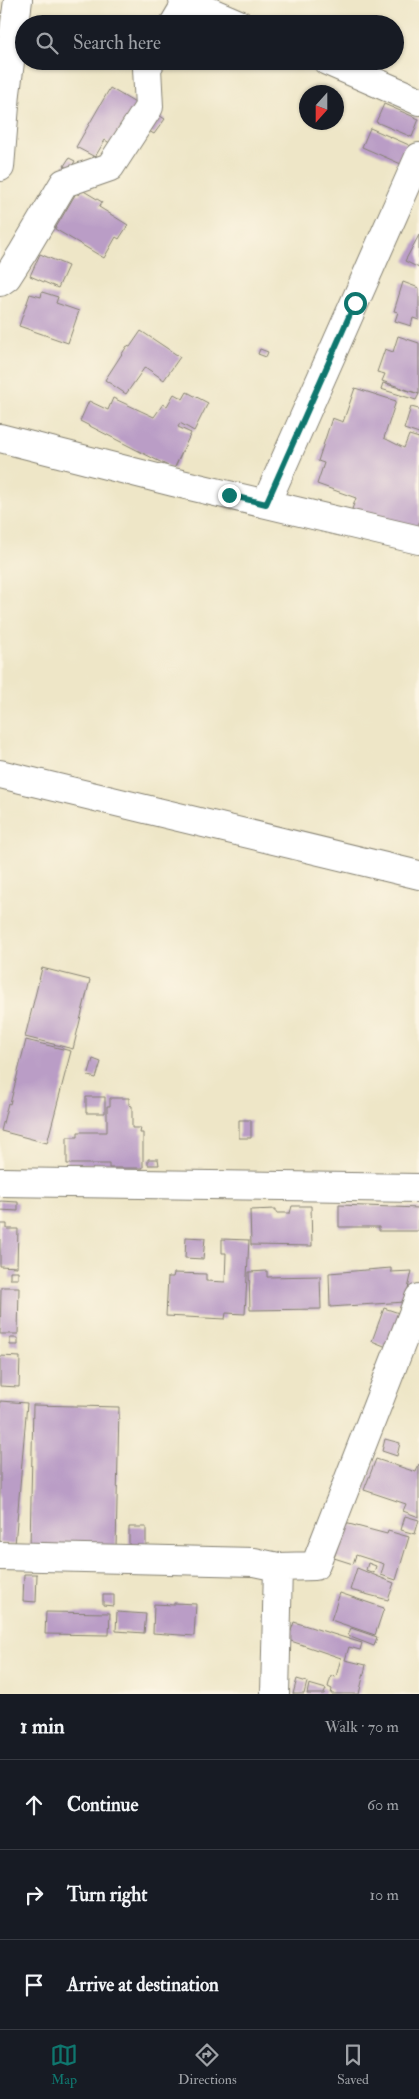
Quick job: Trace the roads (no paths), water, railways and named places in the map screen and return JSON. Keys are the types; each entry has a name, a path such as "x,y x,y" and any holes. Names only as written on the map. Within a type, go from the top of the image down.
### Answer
{"street":[{"path":"16,15 18,0"},
{"path":"181,8 206,15"},
{"path":"0,167 3,92 15,18"},
{"path":"0,282 7,277 64,183 110,167 149,107 147,70"},
{"path":"347,70 419,101"},
{"path":"266,504 419,157"},
{"path":"0,438 419,540"},
{"path":"0,774 419,875"},
{"path":"0,1182 419,1188"},
{"path":"0,1556 254,1562 278,1567 315,1566 419,1298"},
{"path":"275,1694 278,1567"}]}
